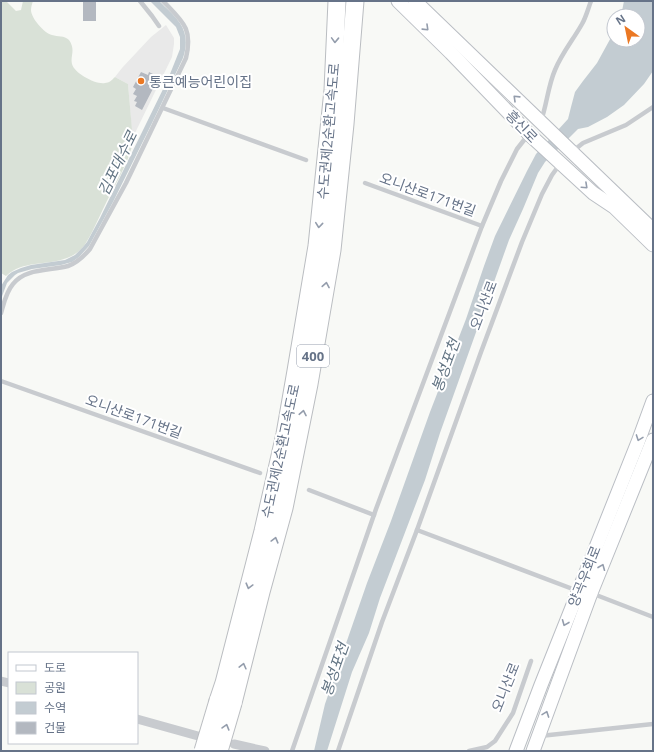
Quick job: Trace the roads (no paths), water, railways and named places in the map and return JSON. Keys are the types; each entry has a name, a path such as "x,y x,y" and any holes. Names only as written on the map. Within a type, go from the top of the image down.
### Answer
{"highway":[{"name":"수도권제2순환고속도로","path":"227,747 224,683 263,531 285,434 317,246 333,90 337,1"},
{"name":"수도권제2순환고속도로","path":"200,744 226,702 261,592 284,508 332,250 345,124 355,1"}],"main road":[{"name":"흥신로","path":"398,1 456,58 530,135 592,193 649,229"},
{"name":"흥신로","path":"415,1 569,149 649,229 653,245"},
{"path":"649,229 653,250"},
{"name":"양곡우회로","path":"516,751 653,401"},
{"name":"양곡우회로","path":"533,751 591,593 653,440"}],"street":[{"path":"138,719 200,744"},
{"path":"227,747 265,751"}],"lane":[{"path":"140,1 159,26"},
{"path":"1,313 9,289 17,279 25,274 69,266 84,256 90,249 126,183 186,58 189,39 187,29 182,21 163,1"},
{"path":"542,124 549,88 555,70 582,23 591,1"},
{"path":"569,149 626,125 653,107"},
{"path":"163,108 306,160"},
{"path":"292,751 374,515 482,226 501,181 517,149 530,135"},
{"name":"오니산로","path":"338,751 382,622 417,530 478,358 522,242 542,194 559,161"},
{"name":"오니산로171번길","path":"366,183 482,226"},
{"name":"오니산로171번길","path":"1,381 260,473"},
{"path":"309,490 374,515"},
{"path":"417,530 578,590"},
{"path":"591,593 653,617"},
{"name":"오니산로","path":"469,751 487,747 495,741 513,712 531,661"},
{"path":"538,737 653,724"}],"water":[{"path":"150,1 159,1 182,26 186,40 185,48 183,58 113,202 89,246 79,257 72,262 61,265 32,269 18,273 7,283 1,299 1,286 8,275 21,268 31,265 65,260 75,255 87,242 100,218 168,79 180,49 180,37 176,27"},
{"path":"624,1 653,1 653,71 644,84 624,105 607,117 588,127 578,129 545,162 538,173 509,240 440,433 425,480 380,598 369,633 352,672 327,751 314,751 325,704 367,583 466,319 495,236 536,154 568,119 575,92 597,63 606,47 606,48 646,48 646,8 623,8"}],"place":[{"name":"통큰예능어린이집","path":"141,81"}],"water label":[{"name":"김포대수로","path":"117,163"},
{"name":"봉성포천","path":"445,365"},
{"name":"봉성포천","path":"334,669"}]}
